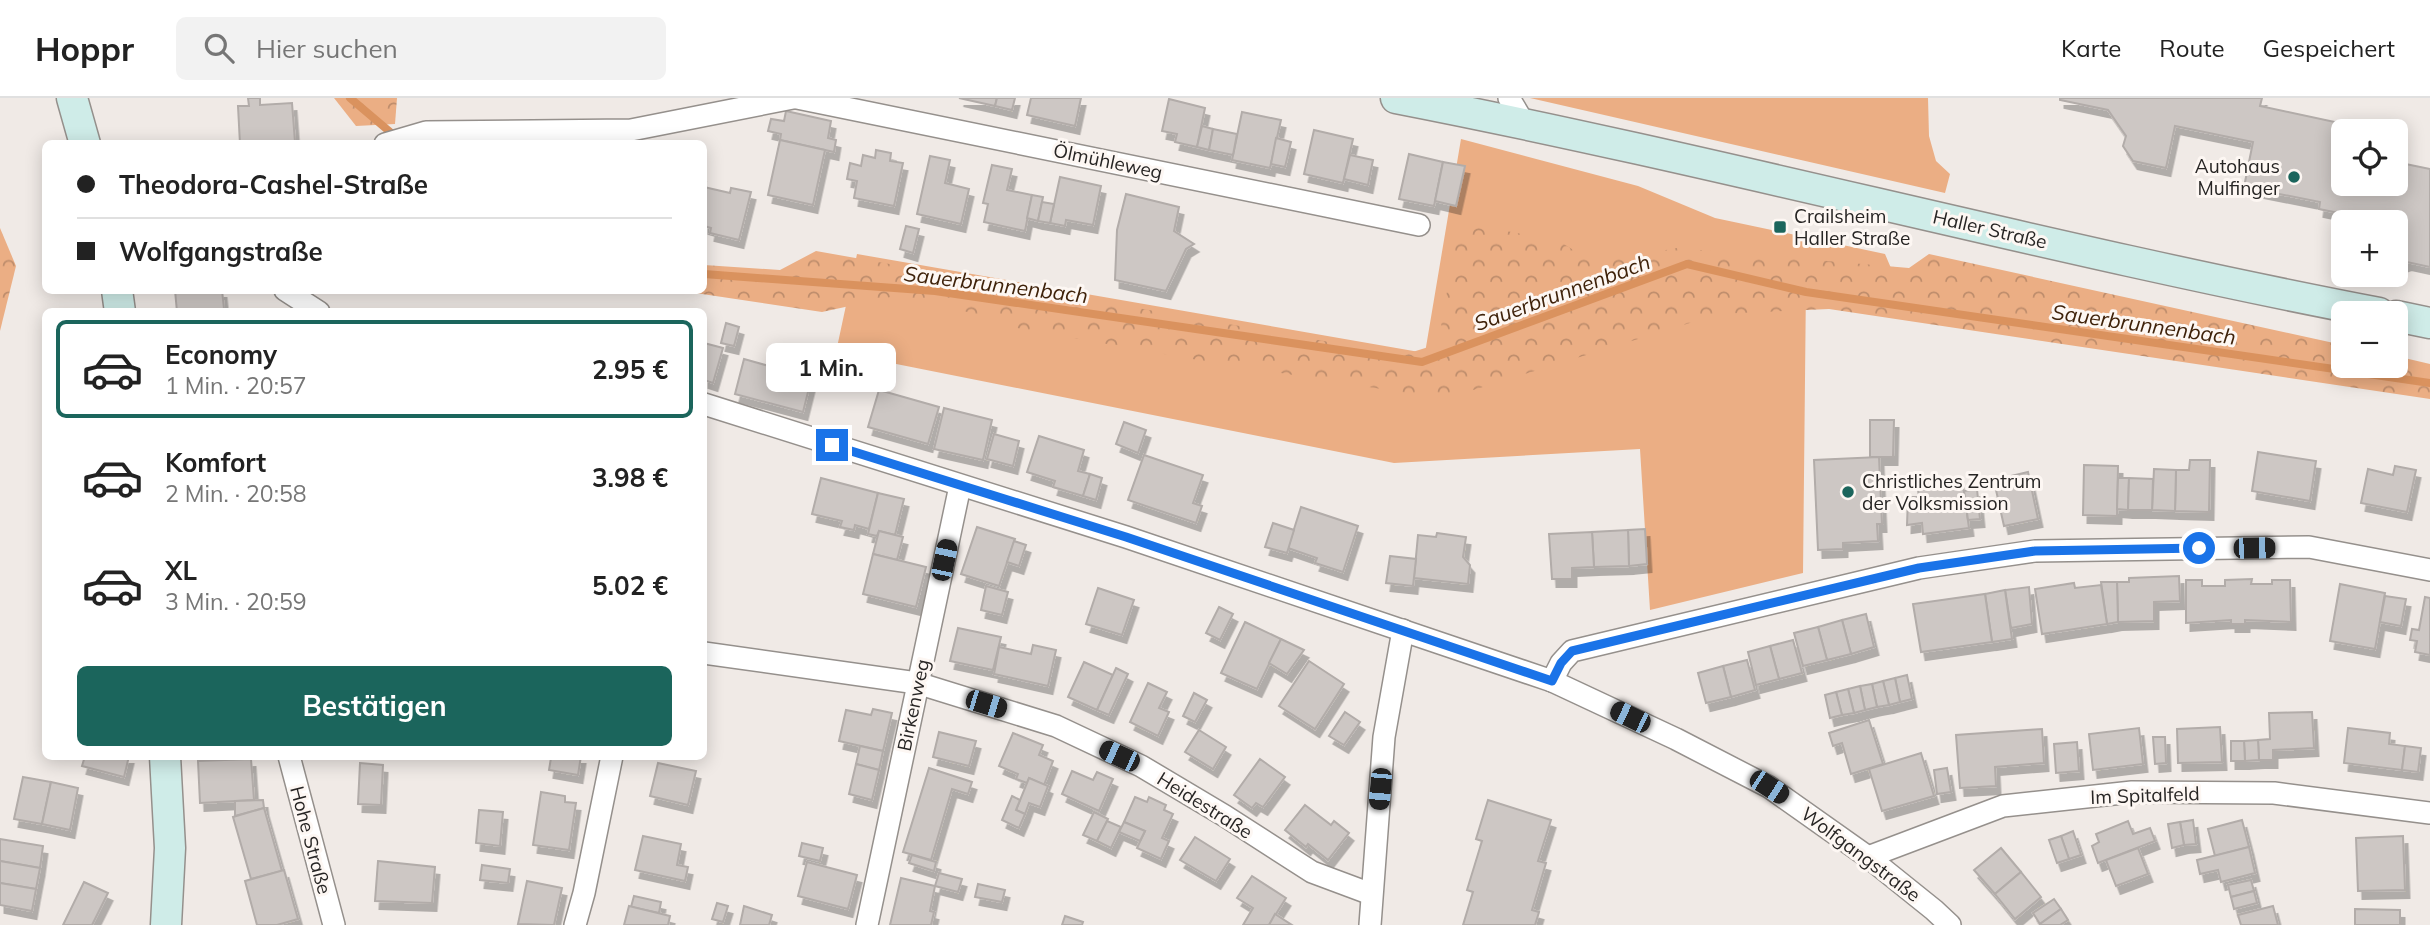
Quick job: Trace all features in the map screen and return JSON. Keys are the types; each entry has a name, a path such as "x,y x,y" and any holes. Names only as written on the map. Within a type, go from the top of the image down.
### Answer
{"main road":[{"path":"72,98 84,140"},
{"name":"Haller Straße","path":"1396,98 1450,102 1525,125 1701,162 2049,243 2331,303"},
{"path":"2408,318 2430,323"},
{"path":"165,760 170,848 166,925"}],"street":[{"name":"Ölmühleweg","path":"399,140 426,132 631,130 795,98 1419,225"},
{"path":"1509,98 1525,125"},
{"path":"291,294 313,308"},
{"name":"Wolfgangstraße","path":"707,405 1126,537 1552,681 1676,739 1769,787 1868,857 1950,925"},
{"name":"Birkenweg","path":"867,925 960,486"},
{"path":"1552,681 1561,663 1572,651 1919,568 2035,551 2309,547 2430,570"},
{"path":"1370,925 1384,737 1402,630"},
{"name":"Heidestraße","path":"707,653 917,682 1056,726 1141,766 1225,816 1312,873 1371,894"},
{"name":"Hohe Straße","path":"290,760 334,925"},
{"path":"575,925 611,760"},
{"name":"Im Spitalfeld","path":"1868,857 2003,806 2132,792 2274,793 2430,813"}],"green space":[{"path":"334,98 397,98 395,124 356,126"},
{"path":"1530,98 1928,98 1929,136 1936,161 1950,174 1945,193"},
{"path":"1461,139 1638,186 1715,218 1885,254 1899,287 1806,283 1803,573 1650,610 1640,449 1394,463 836,352 857,254 1425,353"},
{"path":"1459,222 1559,241 1594,263 1677,248 1909,268 1929,254 2331,342 2331,378 2408,378 2408,359 2430,364 2430,399 1829,309 1719,314 1444,399 1017,328 964,311 891,297 822,312 702,294 707,294 707,265 780,270 816,251 1403,355 1438,344"},
{"path":"0,228 16,266 0,331"}],"building":[{"path":"248,98 260,98 260,105 292,103 295,140 240,140 238,106 249,106"},
{"path":"959,98 997,98 995,106"},
{"path":"997,98 1015,98 1012,110 995,106"},
{"path":"1031,98 1081,98 1075,126 1027,115"},
{"name":"Autohaus Mulfinger","path":"2262,98 2260,106 2331,121 2331,196 2408,196 2408,164 2430,169 2430,267 2408,262 2408,210 2331,212 2319,209 2320,202 2244,187 2253,142 2175,126 2166,168 2133,161 2123,146 2126,136 2108,110 2060,100"},
{"path":"1169,99 1205,108 1197,147 1175,142 1177,134 1162,131"},
{"path":"786,111 831,121 828,138 836,140 834,152 780,140 781,134 768,131 771,119 784,121"},
{"path":"1242,112 1281,120 1270,168 1232,160"},
{"path":"1202,126 1213,129 1209,150 1197,147"},
{"path":"1213,129 1237,134 1233,155 1209,150"},
{"path":"1314,130 1353,139 1343,183 1304,174"},
{"path":"1276,138 1291,142 1285,167 1271,164"},
{"path":"780,140 825,150 813,205 768,195"},
{"path":"876,150 891,153 890,161 903,163 894,206 854,198 857,181 847,179 850,163 861,166 863,155 875,158"},
{"path":"1409,154 1443,162 1434,206 1399,199"},
{"path":"1350,155 1373,160 1368,185 1344,179"},
{"path":"930,156 950,160 945,183 969,189 961,224 917,214"},
{"path":"1443,162 1465,166 1456,206 1435,201"},
{"path":"992,165 1012,169 1007,190 1032,195 1025,231 984,222 988,204 983,203"},
{"path":"1060,177 1101,186 1093,225 1066,220 1065,226 1050,223"},
{"path":"707,188 730,193 731,188 751,192 739,240 710,233 711,228 707,227"},
{"path":"1126,194 1179,207 1174,231 1194,244 1186,249 1166,291 1115,280 1117,230"},
{"path":"1032,195 1043,197 1038,221 1027,218"},
{"path":"1042,202 1054,204 1050,223 1038,221"},
{"path":"906,226 919,229 913,253 900,249"},
{"path":"175,294 222,294 224,308 177,308"},
{"path":"726,323 739,327 734,346 721,343"},
{"path":"707,344 723,348 713,383 707,381"},
{"path":"744,359 783,370 781,377 810,384 803,412 735,394"},
{"path":"879,390 939,407 928,444 868,427"},
{"path":"944,408 992,420 983,460 934,449"},
{"path":"1870,420 1894,420 1893,457 1870,457"},
{"path":"1124,422 1146,430 1138,453 1116,444"},
{"path":"994,434 1019,441 1013,466 987,459"},
{"path":"1039,436 1084,450 1078,471 1090,474 1083,496 1053,487 1055,481 1027,472"},
{"path":"2258,452 2316,461 2310,501 2252,491"},
{"path":"1144,455 1203,475 1193,503 1202,506 1196,523 1128,500"},
{"name":"Christliches Zentrum der Volksmission","path":"1879,457 1882,524 1877,524 1878,541 1843,543 1843,549 1818,550 1814,460"},
{"path":"2190,460 2210,460 2209,512 2175,511 2176,470 2189,470"},
{"path":"2084,465 2118,466 2117,516 2083,515"},
{"path":"2395,466 2416,470 2407,512 2361,503 2368,469 2393,475"},
{"path":"2154,469 2176,470 2175,511 2152,510"},
{"path":"2028,472 2038,519 2004,526 1996,490 2014,487 2011,476"},
{"path":"1090,474 1102,478 1096,500 1083,496"},
{"path":"821,478 878,493 869,529 855,525 854,530 840,527 842,521 812,514"},
{"path":"2118,478 2129,478 2128,510 2117,509"},
{"path":"2129,478 2153,479 2152,510 2128,510"},
{"path":"1963,485 1969,528 1923,534 1922,523 1907,525 1908,497 1919,497 1918,490"},
{"path":"1977,489 1980,519 1968,520 1964,491"},
{"path":"878,493 904,499 895,535 879,531 877,536 868,534"},
{"path":"1301,507 1358,526 1343,572 1315,563 1317,558 1288,548"},
{"path":"1273,523 1294,530 1287,553 1265,547"},
{"path":"977,527 1015,539 999,586 961,574"},
{"path":"1645,529 1647,564 1629,566 1628,530"},
{"path":"1628,530 1629,566 1594,567 1592,532"},
{"path":"879,531 903,537 897,560 873,554"},
{"path":"1592,532 1594,567 1572,568 1572,579 1552,579 1549,534"},
{"path":"1437,533 1466,537 1463,557 1470,565 1468,584 1414,578 1418,535 1436,537"},
{"path":"1014,541 1026,545 1019,566 1007,562"},
{"path":"873,554 926,567 916,607 863,594"},
{"path":"1390,556 1416,559 1413,586 1386,583"},
{"path":"2179,576 2180,601 2154,602 2154,621 2118,622 2117,582 2129,582 2129,578"},
{"path":"2252,579 2251,584 2272,584 2272,580 2290,580 2291,622 2245,620 2245,624 2231,624 2231,620 2186,623 2186,580 2202,580 2202,586 2225,586 2225,580"},
{"path":"2101,582 2117,582 2118,622 2107,624"},
{"path":"2074,583 2075,588 2101,585 2107,624 2042,634 2035,589"},
{"path":"2340,584 2385,593 2375,649 2330,641"},
{"path":"986,586 1008,592 1002,615 981,610"},
{"path":"2029,587 2032,624 2011,628 2005,590"},
{"path":"1098,588 1134,600 1122,635 1086,624"},
{"path":"2005,590 2012,639 1992,642 1985,594"},
{"path":"1985,594 1992,642 1921,652 1913,604"},
{"path":"2385,596 2406,599 2401,626 2380,622"},
{"path":"2425,597 2430,598 2430,655 2415,652 2417,641 2410,640 2412,629 2419,630"},
{"path":"1219,607 1233,614 1220,640 1206,633"},
{"path":"1866,614 1874,647 1851,654 1842,620"},
{"path":"1842,620 1851,654 1827,660 1818,627"},
{"path":"1245,622 1281,639 1257,689 1221,673"},
{"path":"1818,627 1827,660 1803,666 1794,633"},
{"path":"958,628 1001,637 993,670 950,661"},
{"path":"1281,639 1304,650 1287,674 1269,663"},
{"path":"1793,640 1802,673 1779,679 1770,646"},
{"path":"1033,645 1056,650 1048,686 994,674 999,647 1031,654"},
{"path":"1770,646 1779,679 1756,685 1748,652"},
{"path":"1747,660 1755,690 1731,697 1723,666"},
{"path":"1309,661 1344,684 1315,729 1279,706"},
{"path":"1084,662 1113,675 1097,710 1068,697"},
{"path":"1723,666 1731,697 1706,703 1698,673"},
{"path":"1116,668 1128,674 1109,715 1097,710"},
{"path":"1907,675 1912,699 1900,702 1895,678"},
{"path":"1895,678 1900,702 1889,705 1883,681"},
{"path":"1883,681 1889,705 1877,707 1872,684"},
{"path":"1148,683 1167,692 1159,708 1169,712 1158,736 1130,722"},
{"path":"1872,684 1877,707 1865,710 1860,686"},
{"path":"1860,686 1865,710 1854,713 1848,689"},
{"path":"1848,689 1854,713 1842,715 1836,692"},
{"path":"1836,692 1842,715 1830,718 1825,695"},
{"path":"1194,693 1207,700 1195,722 1183,716"},
{"path":"873,709 892,713 883,751 839,741 846,710 871,715"},
{"path":"1345,712 1360,722 1344,745 1329,736"},
{"path":"2312,712 2314,748 2273,750 2273,760 2259,760 2258,740 2270,739 2269,713"},
{"path":"1869,720 1883,764 1851,774 1842,743 1833,746 1829,733"},
{"path":"2220,727 2222,762 2178,763 2177,729"},
{"path":"2139,728 2143,764 2093,770 2089,734"},
{"path":"2348,728 2390,733 2389,744 2405,746 2402,770 2344,763"},
{"path":"2042,729 2044,763 1995,767 1996,786 1960,788 1956,735"},
{"path":"1199,730 1226,747 1213,769 1185,752"},
{"path":"939,732 976,741 969,766 933,757"},
{"path":"1013,733 1043,745 1039,755 1053,761 1044,785 1029,778 1027,783 1016,779 1018,774 999,766"},
{"path":"2153,737 2165,737 2166,763 2155,764"},
{"path":"2258,740 2259,760 2245,761 2244,741"},
{"path":"2231,741 2244,741 2245,761 2231,761"},
{"path":"2077,742 2079,771 2056,773 2054,744"},
{"path":"860,746 883,751 879,770 856,764"},
{"path":"2405,746 2421,748 2418,772 2402,770"},
{"path":"1921,753 1934,796 1882,811 1869,769"},
{"path":"1260,759 1285,777 1263,807 1256,803 1252,808 1234,795"},
{"path":"84,760 128,760 124,777 82,766"},
{"path":"251,760 254,800 200,803 198,761"},
{"path":"551,760 580,760 578,775 549,770"},
{"path":"360,763 383,765 381,805 358,804"},
{"path":"658,763 696,771 688,805 650,796"},
{"path":"856,764 879,770 872,800 849,794"},
{"path":"929,768 972,782 968,794 952,789 931,860 903,852"},
{"path":"1947,768 1951,792 1937,794 1934,770"},
{"path":"1072,771 1093,780 1097,772 1113,779 1099,811 1062,794"},
{"path":"23,777 51,782 42,824 14,819"},
{"path":"1029,778 1048,786 1040,807 1029,803 1025,814 1016,810"},
{"path":"51,782 78,788 70,830 42,824"},
{"path":"541,792 565,796 565,802 576,803 569,850 533,845"},
{"path":"1012,796 1020,800 1016,810 1025,814 1019,828 1002,820"},
{"path":"1135,797 1147,802 1149,797 1166,805 1164,810 1173,814 1162,838 1169,841 1161,859 1137,848 1145,831 1124,822"},
{"path":"263,800 264,808 235,816 235,801"},
{"path":"1488,800 1551,820 1538,861 1546,863 1532,910 1539,912 1535,925 1463,925 1473,892 1467,890 1482,841 1476,839"},
{"path":"1305,805 1331,825 1334,821 1349,833 1328,860 1285,830"},
{"path":"264,808 282,871 251,879 233,817"},
{"path":"479,810 503,812 500,846 476,843"},
{"path":"1094,812 1108,819 1097,841 1083,835"},
{"path":"2193,820 2196,844 2184,845 2180,822"},
{"path":"2242,820 2249,847 2215,856 2208,829"},
{"path":"1107,821 1121,827 1111,848 1097,841"},
{"path":"2128,821 2133,834 2150,828 2155,841 2098,863 2092,846 2099,842 2096,834"},
{"path":"1124,822 1145,831 1140,841 1119,832"},
{"path":"2180,822 2184,845 2172,848 2168,824"},
{"path":"2073,831 2081,855 2069,859 2061,836"},
{"path":"643,836 681,844 677,865 688,867 685,881 635,870"},
{"path":"2061,836 2069,859 2057,863 2049,840"},
{"path":"2403,836 2405,890 2358,891 2356,838"},
{"path":"1195,837 1230,859 1216,881 1180,860"},
{"path":"0,839 43,846 40,868 0,861"},
{"path":"802,843 823,848 820,861 799,856"},
{"path":"2249,847 2255,873 2221,882 2218,870 2200,874 2197,860"},
{"path":"2001,848 2021,872 1995,894 1974,870"},
{"path":"2138,848 2148,874 2116,886 2106,860"},
{"path":"912,855 936,862 934,871 909,863"},
{"path":"0,861 40,868 36,889 0,883"},
{"path":"378,861 435,867 432,903 375,901"},
{"path":"807,862 857,875 848,909 798,896"},
{"path":"482,865 510,869 508,883 480,880"},
{"path":"284,870 298,919 277,925 257,925 245,881"},
{"path":"2021,872 2041,897 2015,919 1995,894"},
{"path":"939,873 962,879 958,892 935,886"},
{"path":"1252,876 1286,898 1269,925 1243,925 1253,908 1237,898"},
{"path":"901,878 935,886 930,911 934,912 931,925 890,925"},
{"path":"2251,880 2254,891 2231,897 2228,885"},
{"path":"527,881 562,888 554,925 518,924"},
{"path":"84,882 108,893 92,925 63,925"},
{"path":"0,883 36,889 32,911 0,905"},
{"path":"978,884 1005,890 1002,902 975,897"},
{"path":"2254,891 2257,903 2234,909 2231,897"},
{"path":"634,896 661,902 659,913 631,907"},
{"path":"2054,899 2061,909 2040,924 2033,913"},
{"path":"717,903 728,906 723,922 712,919"},
{"path":"629,906 670,916 668,925 624,925"},
{"path":"744,906 772,915 769,925 740,925"},
{"path":"2273,906 2278,925 2241,925 2238,915"},
{"path":"2061,909 2068,920 2060,925 2040,924"},
{"path":"2355,909 2400,910 2400,925 2355,925"},
{"path":"1275,914 1292,925 1269,925"},
{"path":"1065,916 1083,922 1082,925 1062,925"}],"waterway":[{"name":"Sauerbrunnenbach","path":"350,98 396,137"},
{"name":"Sauerbrunnenbach","path":"707,274 935,291 1422,362 1687,264 1806,292 2430,383"}],"place":[{"name":"Autohaus Mulfinger","path":"2294,177"},
{"name":"Crailsheim Haller Straße","path":"1780,227"},
{"name":"Christliches Zentrum der Volksmission","path":"1848,492"}],"route":[{"path":"832,445 1126,537 1552,681 1561,663 1572,651 1919,568 2035,551 2199,548"}]}
